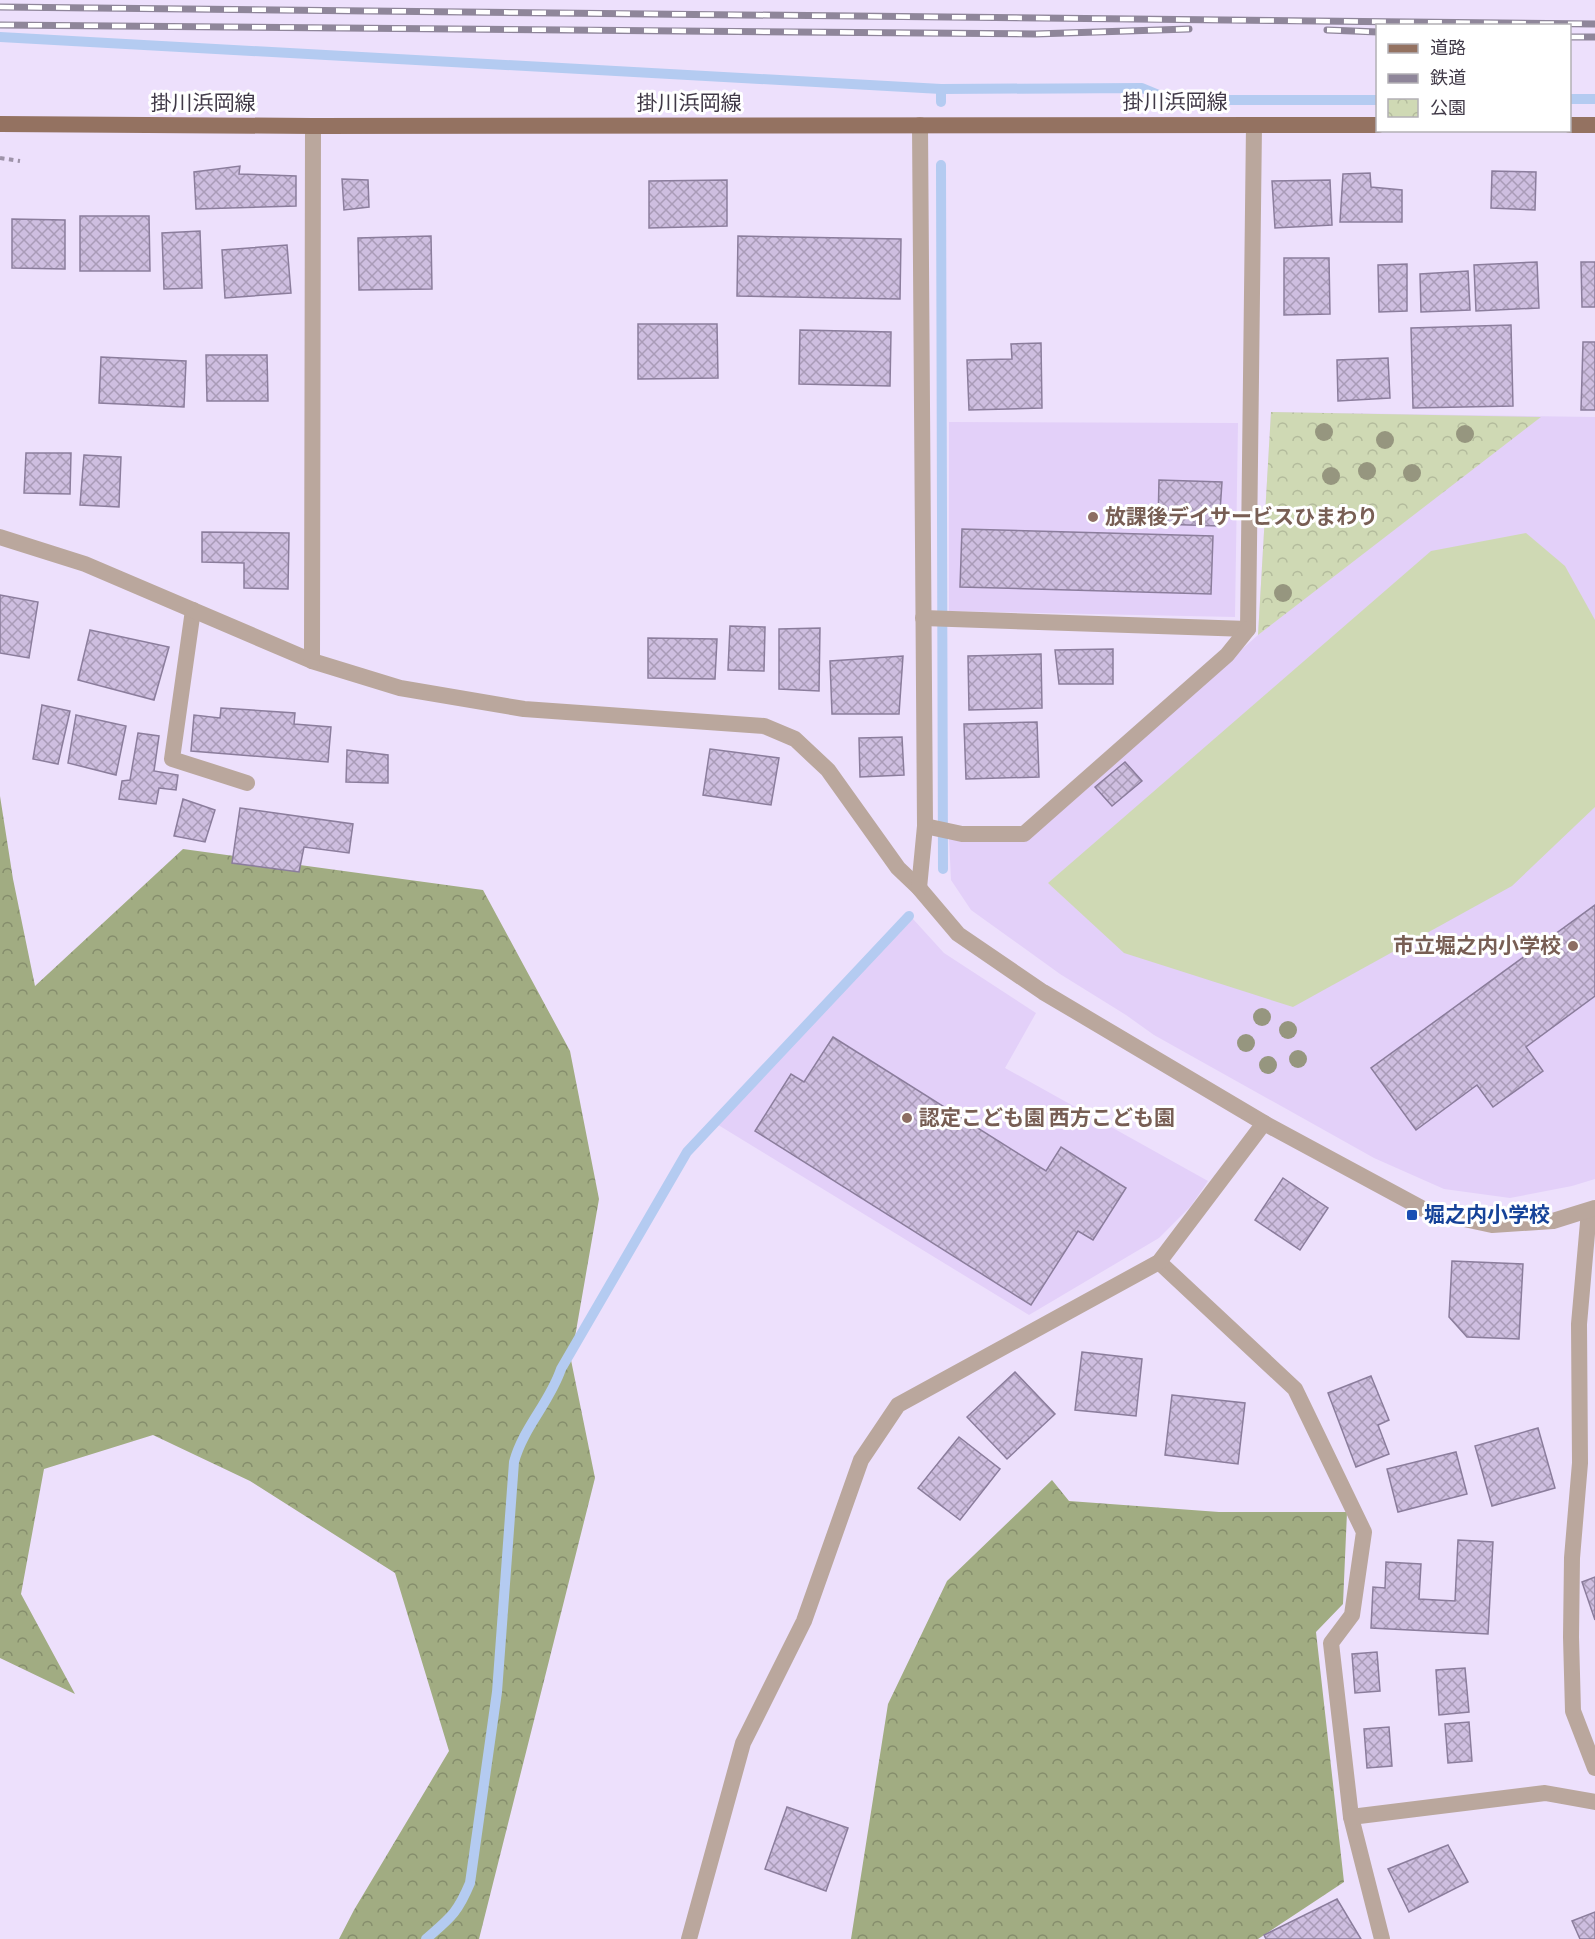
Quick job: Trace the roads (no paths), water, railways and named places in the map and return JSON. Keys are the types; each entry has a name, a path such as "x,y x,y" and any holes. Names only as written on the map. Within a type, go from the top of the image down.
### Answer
{"main road":[{"name":"掛川浜岡線","path":"0,124 1376,125"},
{"path":"1571,124 1595,124"}],"street":[{"path":"919,888 936,828 925,618 920,125"},
{"path":"936,828 962,834 1024,834 1227,655 1248,629 1254,125"},
{"path":"312,126 312,660"},
{"path":"0,537 85,564 312,660 400,688 524,709 764,726 795,739 828,770 898,868 919,888 958,934 1024,979 1264,1123 1427,1211 1492,1225 1553,1221 1592,1210 1579,1324 1580,1463 1572,1558 1571,1637 1573,1711 1595,1768"},
{"path":"193,610 172,759 247,783"},
{"path":"925,618 1248,629"},
{"path":"690,1939 743,1743 804,1621 861,1460 898,1405 1159,1262 1264,1123"},
{"path":"1159,1262 1295,1389 1364,1532 1352,1615 1331,1643 1351,1817 1382,1939"},
{"path":"1351,1817 1545,1793 1595,1802"}],"waterway":[{"path":"0,37 941,89 1142,88 1171,100 1376,100"},
{"path":"941,89 941,102"},
{"path":"1571,99 1595,99"},
{"path":"941,165 943,869"},
{"path":"426,1939 452,1915 470,1883 497,1692 514,1462 518,1450 561,1369 687,1152 909,916"}],"railway":[{"path":"0,7 1595,24"},
{"path":"0,25 1035,34 1189,29"},
{"path":"1327,30 1376,32"},
{"path":"1571,37 1595,37"}],"place":[{"name":"放課後デイサービスひまわり","path":"1093,517"},
{"name":"市立堀之内小学校","path":"1573,946"},
{"name":"認定こども園 西方こども園","path":"907,1118"},
{"name":"堀之内小学校","path":"1412,1215"}]}
